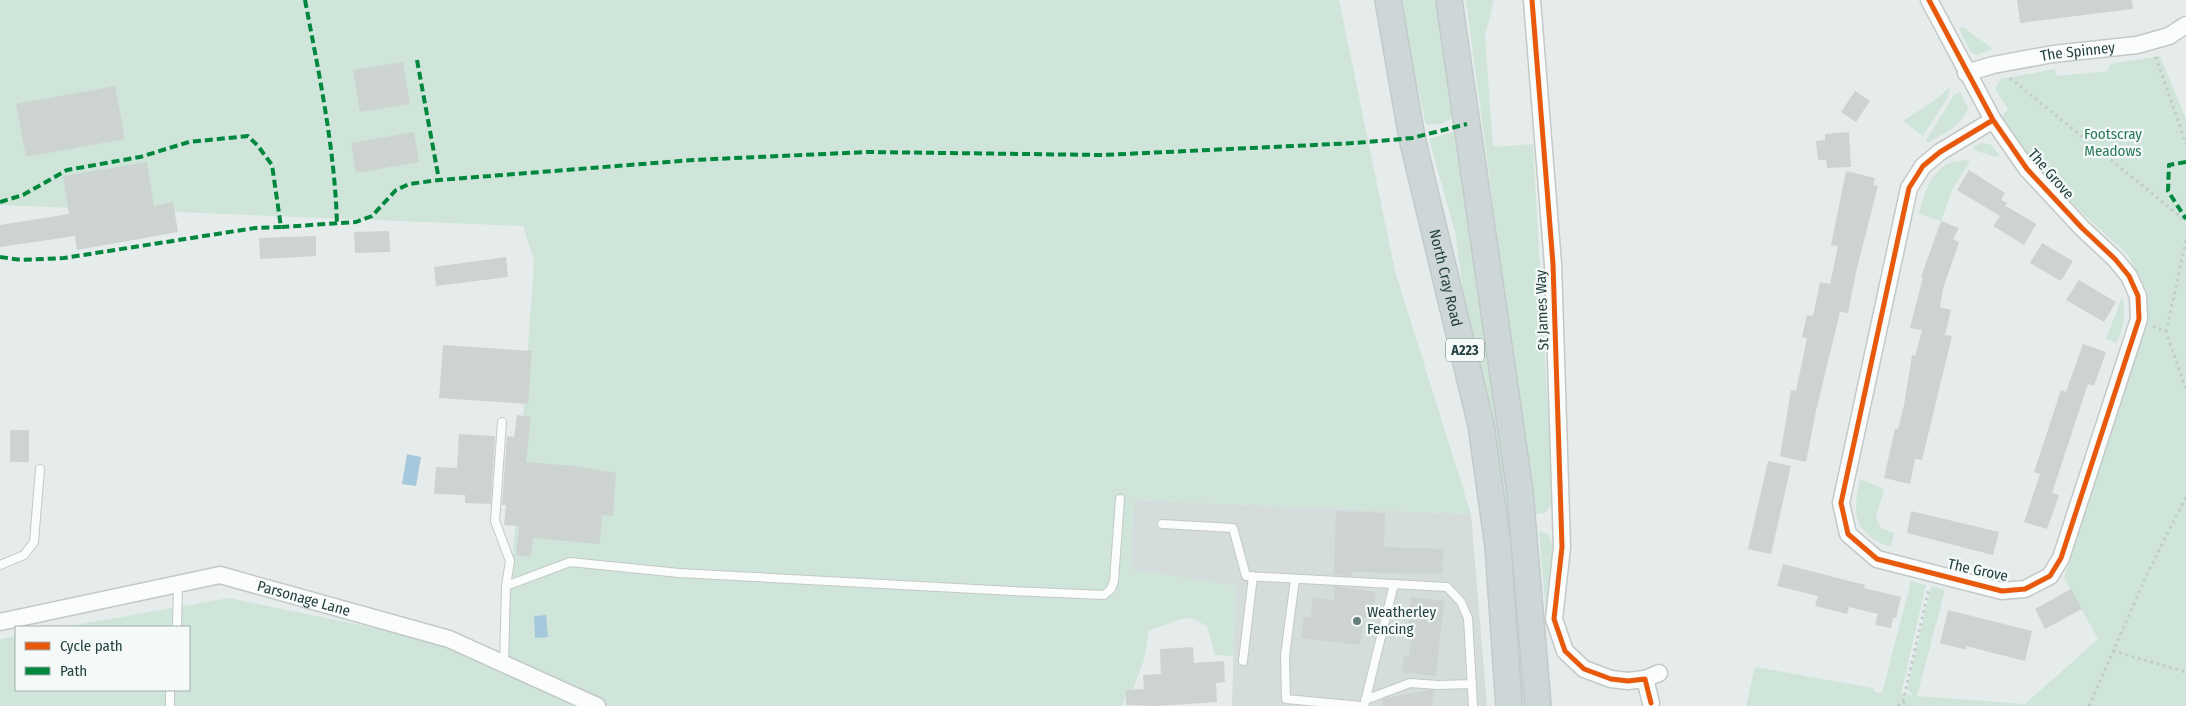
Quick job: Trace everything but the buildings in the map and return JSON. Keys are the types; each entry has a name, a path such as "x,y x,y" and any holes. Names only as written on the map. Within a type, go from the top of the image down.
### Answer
{"main road":[{"name":"North Cray Road","path":"1388,0 1412,138 1481,425 1498,546 1509,706"},
{"name":"A223","path":"1449,0 1520,492 1538,706"}],"street":[{"name":"St James Way","path":"1532,0 1554,274 1562,547 1554,619 1565,651 1584,669 1611,679 1628,681 1652,676 1651,703"},
{"name":"The Grove","path":"1929,0 1966,73 1993,120 2027,169 2082,228 2115,259 2129,276 2138,296 2139,319 2061,558 2050,576 2026,589 2002,591 1877,559 1848,534 1841,503 1909,188 1923,166 1940,152 1993,120"},
{"name":"The Spinney","path":"1966,73 1993,65 2053,54 2137,45 2169,36 2186,25"},
{"name":"Parsonage Lane","path":"0,622 220,575 449,639 597,706"}],"lane":[{"path":"502,422 495,521 510,560 506,586 504,664"},
{"path":"0,565 24,555 34,542 40,469"},
{"path":"506,586 570,562 689,573 1012,592 1104,594 1111,589 1114,581 1120,499"},
{"path":"1162,524 1233,528 1246,576 1447,587 1461,602 1468,618 1473,706"},
{"path":"1243,661 1253,576"},
{"path":"1295,579 1285,656 1286,699 1363,704 1410,683 1438,685 1472,684"},
{"path":"177,626 178,584"},
{"path":"1363,704 1394,584"},
{"path":"170,691 170,706"}],"path":[{"path":"2156,55 2186,144"},
{"path":"2009,78 2186,221"},
{"path":"2186,240 2166,332 2186,390"},
{"path":"2139,319 2166,332"},
{"path":"2089,706 2148,572 2186,497"},
{"path":"1898,706 1903,701 1930,584"},
{"path":"2113,651 2186,672"},
{"path":"1903,701 1908,706"}],"shaded area":[{"name":"Weatherley Fencing","path":"1134,500 1471,514 1487,706 1232,706 1235,586 1130,569"}],"green space":[{"path":"0,0 1339,0 1395,271 1471,514 1134,500 1130,569 1235,586 1233,656 1215,655 1207,626 1191,618 1180,619 1149,631 1144,660 1133,689 1126,690 1126,697 1122,706 0,706 0,639 15,636 15,691 190,691 190,626 70,626 229,598 506,655 534,261 523,226 0,205"},
{"path":"1399,0 1433,0 1439,11 1454,117 1442,124 1426,125"},
{"path":"1466,0 1494,0 1485,36 1493,147 1533,144 1553,503 1545,513 1534,514"},
{"path":"1963,27 1993,49 1976,55 1970,51 1959,28"},
{"name":"Footscray Meadows","path":"2160,56 2186,119 2186,706 1746,706 1755,667 1873,688 1875,692 1882,693 1911,581 1926,585 1901,694 1913,695 1907,689 1931,586 1945,590 1917,696 2025,704 2098,639 2064,578 2148,319 2147,290 2127,254 2045,179 2002,117 2008,109 1995,89 2001,79 2055,69 2057,76 2108,71 2110,64"},
{"path":"1950,87 1948,97 1923,136 1903,121 1935,100"},
{"path":"1960,92 1968,107 1962,119 1947,132 1928,143 1926,140 1954,95"},
{"path":"1457,131 1516,542 1527,706 1519,706 1455,232 1429,139"},
{"path":"1982,143 1990,144 1999,155 1997,157 1976,151 1973,147"},
{"path":"1970,161 1952,190 1941,221 1919,214 1928,185 1937,172 1949,163"},
{"path":"2122,297 2124,320 2117,343 2106,339"},
{"path":"1860,479 1884,489 1876,518 1881,528 1894,533 1891,547 1869,536 1862,529 1858,521 1856,503"},
{"path":"1539,531 1548,534 1553,547 1546,613"}],"water":[{"path":"407,454 421,457 416,486 402,484"},
{"path":"546,615 548,637 535,638 534,616"}],"marked path":[{"path":"305,0 330,140 337,225"},
{"path":"417,60 439,180"},
{"path":"0,202 23,195 67,170 140,157 189,142 248,136 272,165 281,227 356,222 372,216 396,190 409,184 439,180 693,160 868,152 1103,155 1356,143 1412,138 1467,124"},
{"path":"2186,162 2169,165 2168,191 2186,219"},
{"path":"0,257 21,260 64,258 255,228 281,227"}],"cycle path":[{"path":"1532,0 1553,264 1562,547 1554,619 1565,651 1584,669 1611,679 1628,681 1645,679 1651,703"},
{"path":"1929,0 1993,120 2027,169 2082,228 2115,259 2129,276 2138,296 2139,319 2061,558 2050,576 2025,589 2002,591 1877,559 1848,534 1841,503 1909,188 1923,166 1940,152 1993,120"}],"place":[{"name":"Weatherley Fencing","path":"1357,621"}]}
